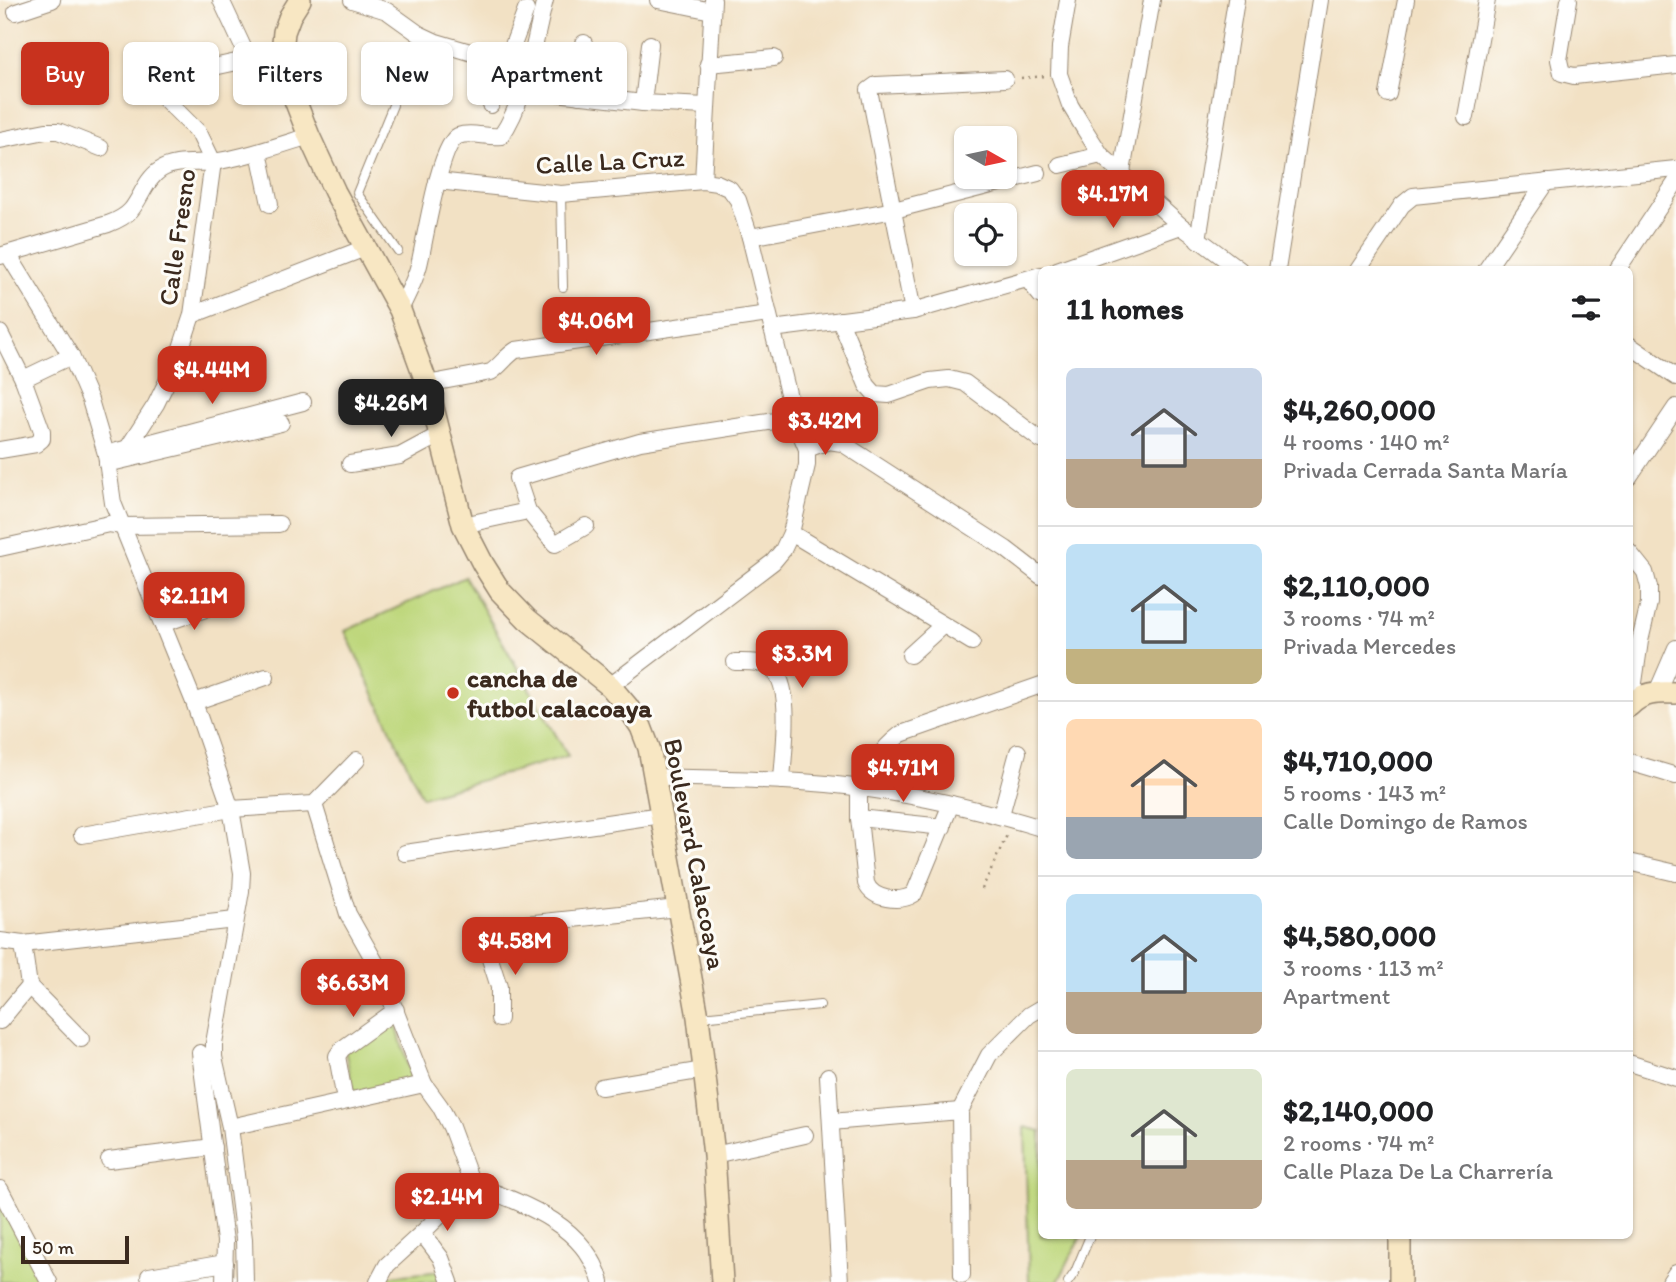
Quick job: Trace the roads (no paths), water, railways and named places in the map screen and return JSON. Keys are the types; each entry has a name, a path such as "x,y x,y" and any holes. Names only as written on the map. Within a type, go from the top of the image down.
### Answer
{"street":[{"path":"221,0 241,42"},
{"name":"Boulevard Calacoaya","path":"283,42 290,16 300,0"},
{"path":"352,0 387,11 419,34 436,42 467,51"},
{"path":"534,42 545,0"},
{"path":"610,686 773,562 783,550 791,533 807,465 807,449 794,418 750,237 738,200 730,189 703,181 712,6 658,0"},
{"path":"1068,0 1060,47 1059,74 1070,105 1101,155 1181,226 1234,266"},
{"path":"1122,172 1152,0"},
{"path":"1198,240 1236,0"},
{"path":"1279,266 1320,0"},
{"path":"1388,94 1406,0"},
{"path":"1466,117 1487,0"},
{"path":"1569,0 1559,60 1562,73 1574,76 1676,65"},
{"path":"16,12 43,1"},
{"path":"515,42 526,10"},
{"path":"643,103 650,44"},
{"path":"708,64 774,58"},
{"name":"Calle Fresno","path":"129,446 166,384 192,316 213,162 199,133 159,93 160,83 168,77 233,62"},
{"path":"913,311 869,90 876,85 1005,79"},
{"path":"627,101 706,106"},
{"name":"Boulevard Calacoaya","path":"297,105 335,192 400,310 427,383 463,525 483,564 500,591 527,618 610,686 641,727 649,748 698,1017 715,1155 722,1282"},
{"path":"400,310 413,285 437,181 449,145 457,136 501,136 516,105"},
{"path":"0,140 58,131 101,148"},
{"path":"245,1282 244,1238 230,1127 214,1057 214,1042 242,891 242,873 231,809 194,702 113,503 106,459 90,400 71,356 4,255 121,219 131,211 154,174 171,165 213,162 259,152 309,136"},
{"path":"259,152 270,204"},
{"path":"1060,165 1101,155"},
{"path":"1361,266 1402,205 1413,196 1676,169"},
{"path":"750,237 894,210 1038,173"},
{"name":"Calle La Cruz","path":"437,181 561,194 703,181"},
{"path":"1489,266 1546,182"},
{"path":"1620,266 1676,182"},
{"path":"1068,266 1181,226"},
{"path":"192,316 365,248"},
{"path":"427,383 491,372 516,350 770,321 839,320 913,311 1035,277"},
{"path":"839,320 867,385 876,394 889,395 930,381 948,379 964,383 1038,437"},
{"path":"0,333 23,379 42,430 42,439 36,444 0,450"},
{"path":"1633,348 1676,377"},
{"path":"23,379 71,356"},
{"path":"106,459 129,446 303,402"},
{"path":"1633,471 1676,407"},
{"path":"586,526 555,544 528,512 517,478 640,442 794,418"},
{"path":"106,459 281,423"},
{"path":"350,464 400,456 439,435"},
{"path":"807,449 829,441 842,443 1006,549 1038,574"},
{"path":"463,525 528,512"},
{"path":"0,548 109,524 279,524"},
{"path":"791,533 972,642"},
{"path":"1633,557 1645,572 1649,587 1649,603 1634,639"},
{"path":"162,624 214,606"},
{"path":"910,655 943,625"},
{"path":"1633,702 1643,695 1667,692 1676,648"},
{"path":"735,662 756,662 773,670 783,685 785,706 782,781"},
{"path":"194,702 266,677"},
{"path":"951,804 914,894 902,898 873,894 866,883 859,818 865,788 885,746 901,734 1038,686"},
{"path":"1008,818 1018,752"},
{"path":"82,835 231,809 314,804 357,760"},
{"path":"1633,763 1676,776"},
{"path":"655,777 782,781 865,788 951,804 1038,827"},
{"path":"314,804 342,900 379,969 424,1084 450,1127 472,1184 550,1216 581,1245 601,1282"},
{"path":"405,853 661,815"},
{"path":"859,818 943,827"},
{"path":"1633,863 1676,873"},
{"path":"499,1019 499,987 485,943 486,933 495,927 678,908"},
{"path":"0,942 23,944 235,920"},
{"path":"23,944 29,986 81,1039"},
{"path":"0,1021 29,986"},
{"path":"345,1100 337,1056 342,1049 397,1010"},
{"path":"962,1275 960,1111 989,1055 1029,1015 1038,1010"},
{"path":"200,1053 225,1241 224,1282"},
{"path":"1633,1064 1676,1078"},
{"path":"601,1087 704,1070"},
{"path":"828,1076 840,1282"},
{"path":"230,1127 424,1084"},
{"path":"831,1122 960,1111"},
{"path":"715,1155 805,1135"},
{"path":"109,1160 213,1147"},
{"path":"378,1282 387,1265 472,1184"},
{"path":"0,1189 49,1282"},
{"path":"422,1233 441,1258 450,1282"},
{"path":"1396,1281 1400,1239"},
{"path":"149,1276 225,1263"},
{"path":"1670,1282 1676,1273"}],"lane":[{"path":"357,193 393,106"},
{"path":"335,192 357,193"},
{"path":"357,193 398,251"},
{"path":"561,194 562,287"},
{"path":"698,1017 820,1005"},
{"path":"1068,1282 1089,1239"}],"place":[{"name":"cancha de futbol calacoaya","path":"453,693"}]}
